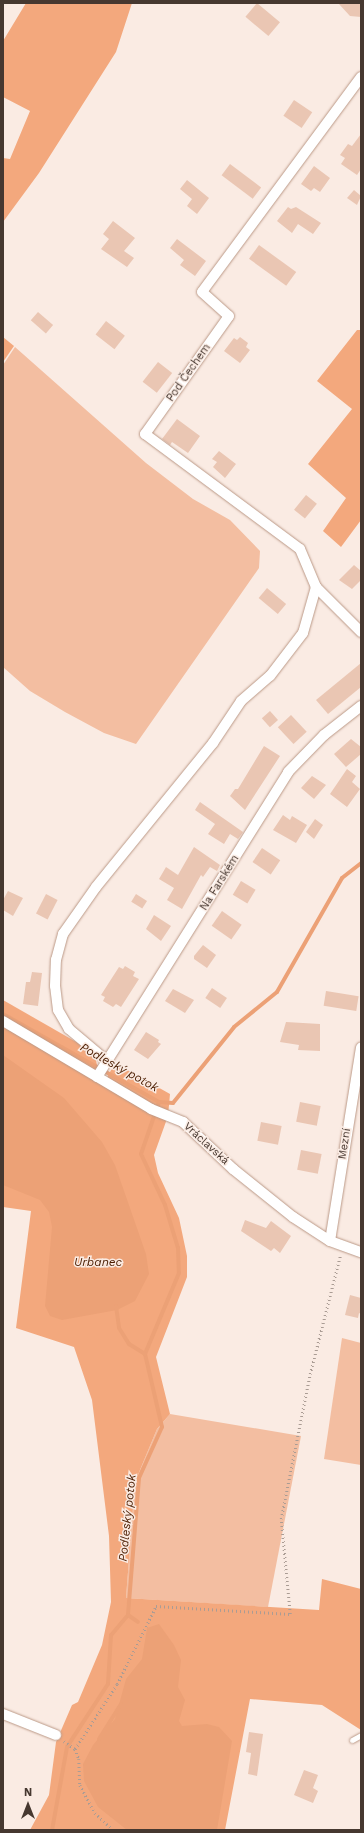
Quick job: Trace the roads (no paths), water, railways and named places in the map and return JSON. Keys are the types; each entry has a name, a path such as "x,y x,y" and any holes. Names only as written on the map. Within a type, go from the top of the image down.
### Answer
{"street":[{"name":"Pod Čechem","path":"361,77 202,292 229,316 145,434 300,549 316,587 361,632"},
{"path":"102,1070 69,1029 58,1010 55,986 56,960 63,934 96,887 213,743 242,701 270,676 303,633 316,587"},
{"name":"Na Farském","path":"102,1070 288,772 324,735 361,706"},
{"name":"Vráclavská","path":"3,1021 102,1070 155,1111 183,1122 262,1193 330,1241 342,1247 361,1252"},
{"name":"Mezní","path":"330,1241 361,1047"},
{"path":"3,1714 56,1735"}],"lane":[{"path":"352,1740 361,1735"}],"water":[{"name":"Urbanec","path":"3,1055 64,1098 102,1142 115,1165 146,1254 149,1274 135,1301 117,1310 62,1320 50,1316 45,1306 52,1227 49,1212 40,1200 3,1185"},
{"path":"159,1624 174,1645 181,1660 178,1687 185,1700 179,1721 182,1726 207,1724 219,1727 232,1741 217,1830 127,1830 98,1807 84,1781 83,1764 93,1745 115,1719 126,1679 142,1659 147,1628"}],"waterway":[{"path":"159,1102 173,1103 234,1027 277,992 342,878 361,863"},
{"name":"Podleský potok","path":"3,1014 159,1102 141,1154 165,1205 178,1248 179,1273 145,1354 162,1427 139,1478 128,1615 111,1635 108,1684 67,1747 52,1830"},
{"path":"116,1306 119,1328 129,1344 145,1354"},
{"path":"128,1615 138,1622"},
{"path":"99,1739 121,1704"}]}
